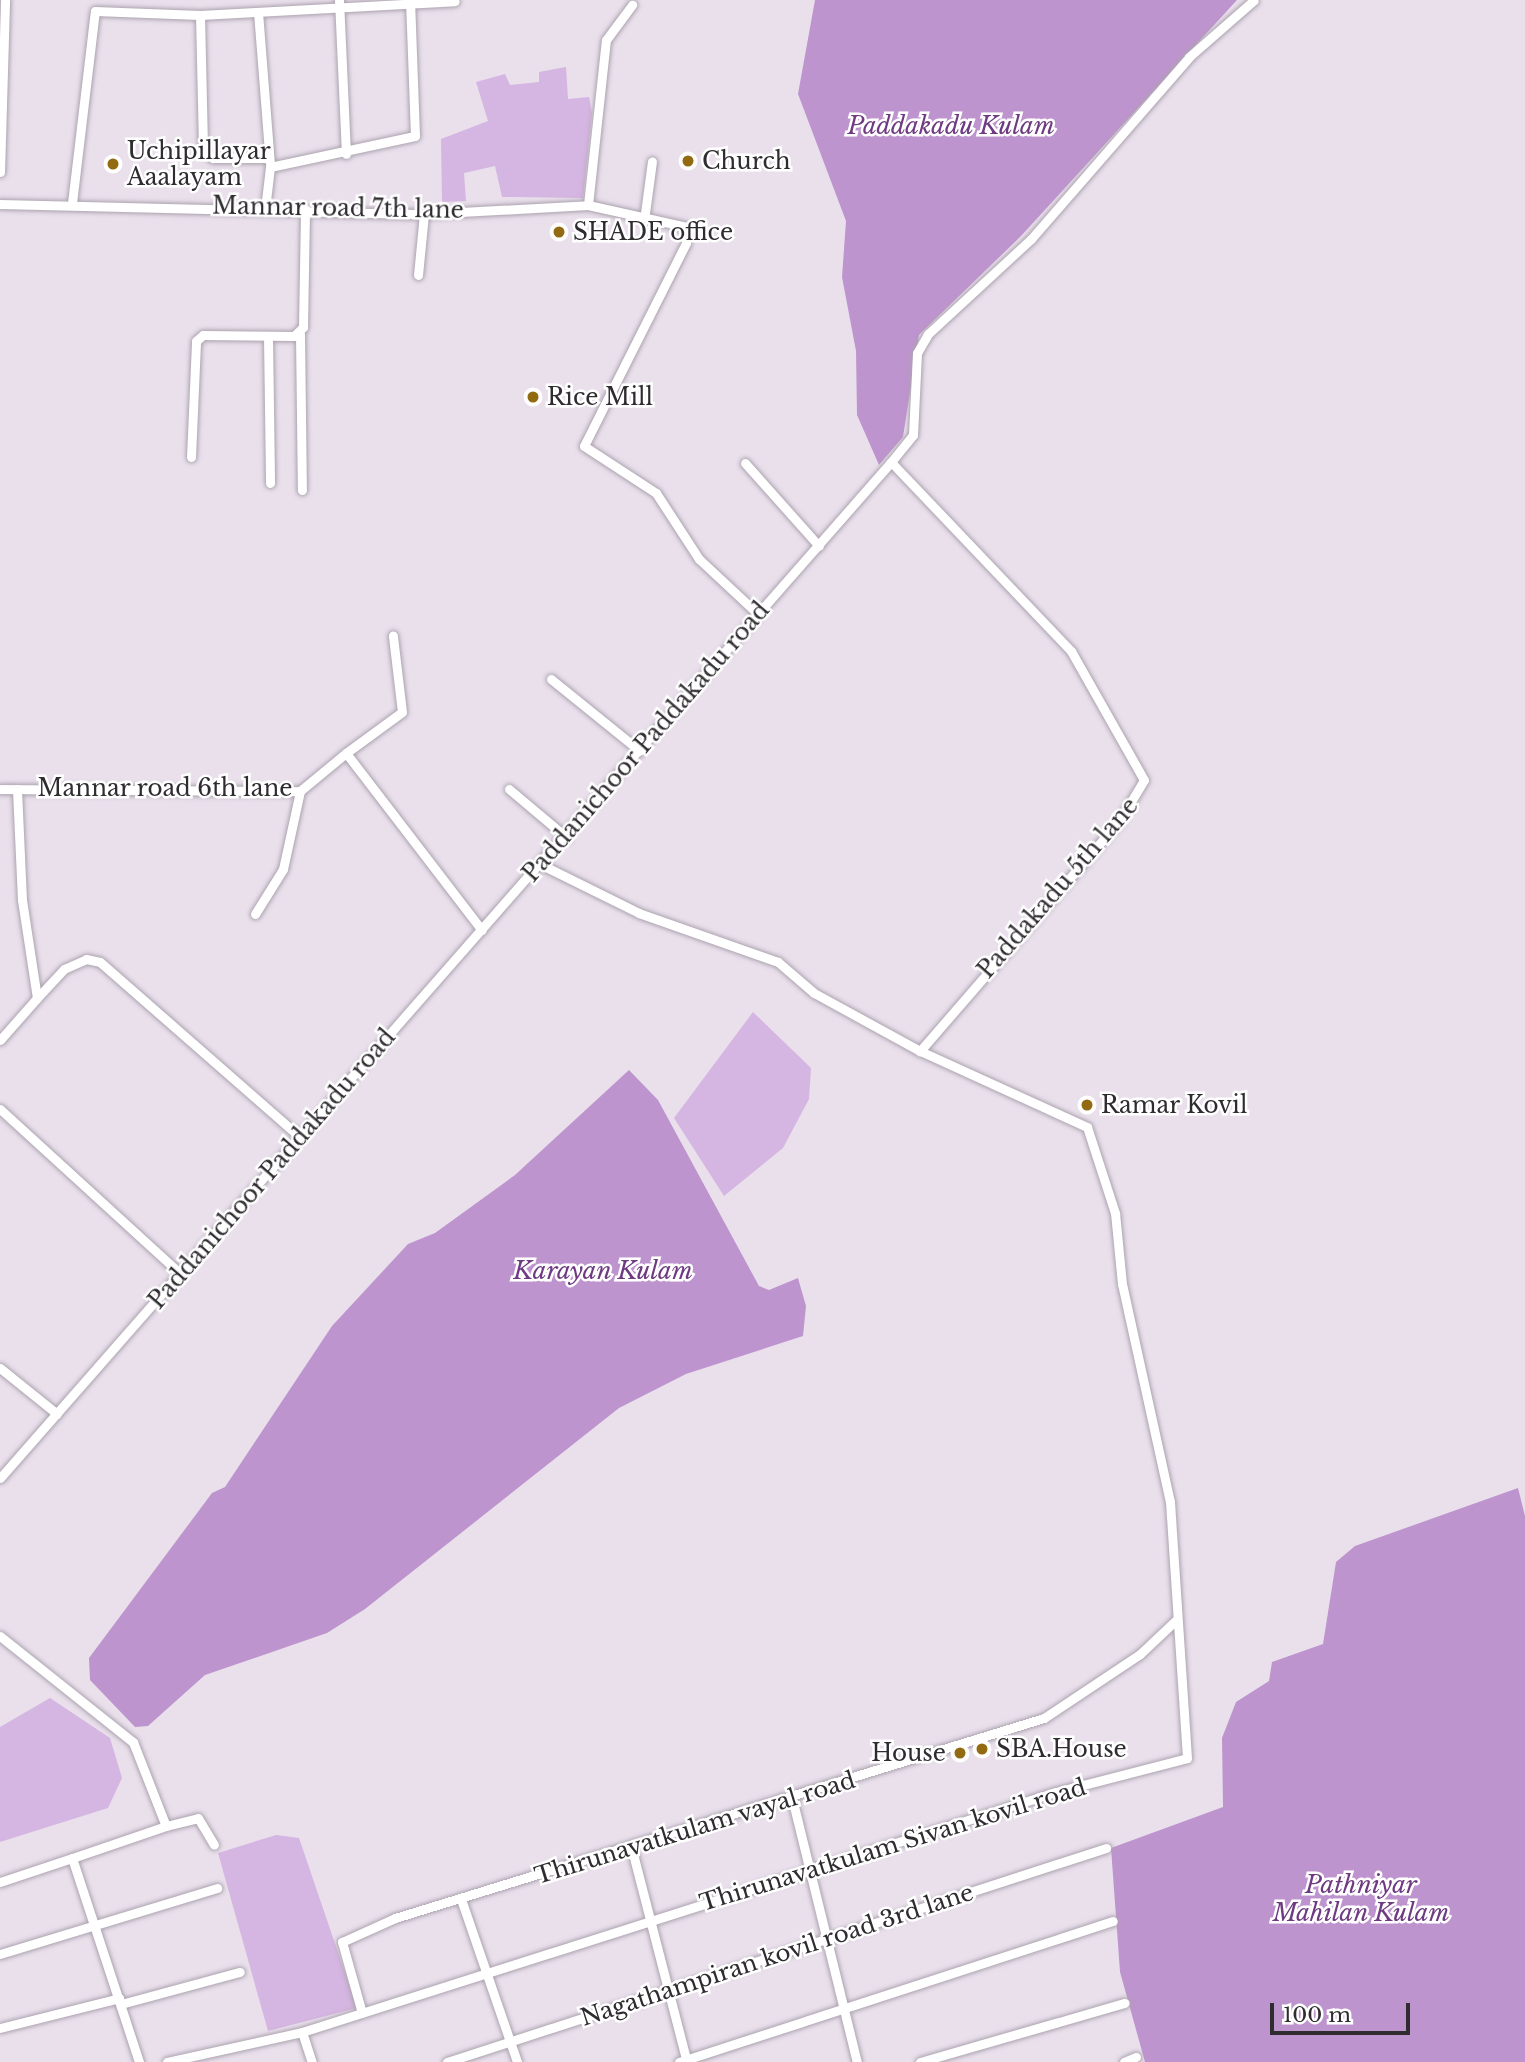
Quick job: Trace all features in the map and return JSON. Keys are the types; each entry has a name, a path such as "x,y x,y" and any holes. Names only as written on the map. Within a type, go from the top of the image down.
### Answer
{"street":[{"path":"0,172 5,0"},
{"name":"Paddanichoor Paddakadu road","path":"0,1478 299,1136 566,837 913,435 917,353 928,334 1031,239 1189,57 1254,0"},
{"path":"72,203 94,11 200,15 339,3 455,1"},
{"path":"200,15 203,150 213,158 270,163 345,155 415,136 418,130 410,2"},
{"path":"339,3 345,155"},
{"path":"588,205 606,40 632,5"},
{"path":"258,12 270,163 265,209"},
{"path":"645,213 652,162"},
{"name":"Mannar road 7th lane","path":"0,204 72,203 424,214 588,205 645,213 687,228 686,243 584,446 647,484 699,559 758,614"},
{"path":"303,490 300,334 305,209"},
{"path":"418,275 424,214"},
{"path":"191,457 196,341 203,335 300,334"},
{"path":"268,336 270,483"},
{"name":"Paddakadu 5th lane","path":"891,462 1071,651 1144,780 1120,820 920,1051"},
{"path":"745,463 818,546"},
{"name":"Mannar road 6th lane","path":"0,789 300,791 402,712 393,636"},
{"path":"551,679 640,751"},
{"path":"346,753 482,930"},
{"path":"17,789 22,900 37,998"},
{"path":"509,789 566,837"},
{"path":"255,914 283,869 300,791"},
{"name":"Thirunavatkulam Sivan kovil road","path":"167,2062 302,2032 651,1920 1188,1758 1176,1620 1170,1502 1122,1284 1115,1213 1087,1127 920,1051 814,993 778,962 639,913 542,864"},
{"path":"0,1040 64,969 86,959 100,962 299,1136"},
{"path":"0,1109 181,1274"},
{"path":"0,1368 57,1414"},
{"name":"Thirunavatkulam vayal road","path":"362,2013 342,1942 396,1918 462,1902 631,1846 1044,1718 1140,1654 1176,1620"},
{"path":"0,1636 133,1742 166,1826"},
{"path":"792,1798 857,2062"},
{"path":"0,1882 166,1826 198,1818 214,1845"},
{"path":"631,1846 670,1989 684,2061 1112,1921"},
{"name":"Nagathampiran kovil road 3rd lane","path":"447,2062 1106,1848"},
{"path":"72,1858 139,2062"},
{"path":"0,1954 217,1888"},
{"path":"462,1902 517,2062"},
{"path":"0,2028 240,1972"},
{"path":"920,2062 1125,2003"},
{"path":"302,2032 312,2062"},
{"path":"1124,2062 1136,2057"}],"shaded area":[{"path":"566,67 568,99 589,97 592,113 583,198 502,197 495,166 464,173 466,201 442,202 441,139 488,121 476,82 505,74 510,85 539,82 539,72"},
{"path":"753,1012 811,1068 809,1099 783,1148 724,1196 674,1118"},
{"path":"50,1698 110,1738 122,1778 108,1808 0,1842 0,1727"},
{"path":"276,1835 299,1838 357,2008 268,2031 218,1853"}],"water":[{"name":"Paddakadu Kulam","path":"815,0 1237,0 1021,236 919,335 903,437 879,465 857,415 856,351 842,277 846,221 798,94"},
{"name":"Karayan Kulam","path":"629,1070 658,1100 759,1286 769,1290 798,1278 806,1306 803,1336 686,1374 619,1408 365,1609 327,1633 205,1675 148,1726 135,1727 90,1680 89,1658 212,1493 225,1487 332,1326 408,1244 435,1233 515,1175"},
{"name":"Pathniyar Mahilan Kulam","path":"1518,1488 1525,1516 1525,2062 1145,2062 1120,1972 1111,1848 1223,1807 1222,1738 1236,1702 1269,1681 1272,1662 1323,1644 1336,1562 1355,1546"}],"place":[{"name":"Church","path":"688,161"},
{"name":"Uchipillayar Aaalayam","path":"113,164"},
{"name":"SHADE office","path":"559,232"},
{"name":"Rice Mill","path":"533,397"},
{"name":"Ramar Kovil","path":"1087,1105"},
{"name":"SBA.House","path":"982,1749"},
{"name":"House","path":"960,1753"}]}
